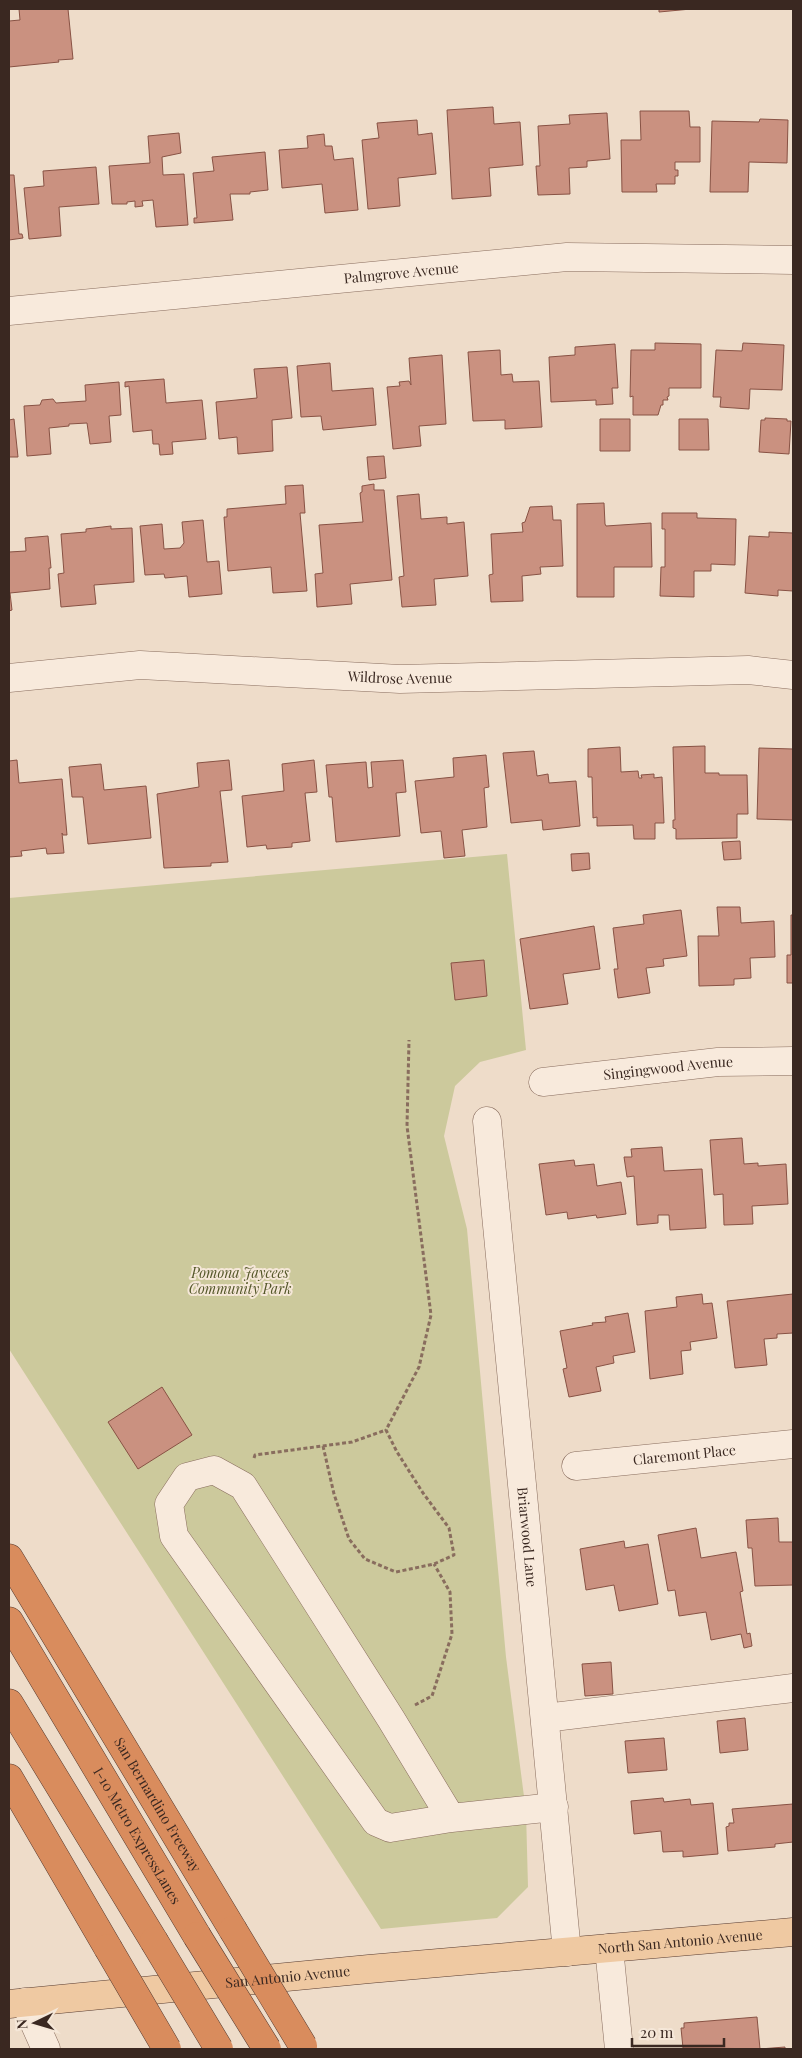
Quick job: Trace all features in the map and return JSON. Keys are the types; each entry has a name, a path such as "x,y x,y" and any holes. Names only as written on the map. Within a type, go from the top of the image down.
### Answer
{"highway":[{"name":"San Bernardino Freeway","path":"9,1558 304,2048"},
{"name":"I-10 Metro ExpressLanes","path":"9,1621 266,2049"},
{"path":"9,1703 219,2049"},
{"path":"9,1778 167,2049"}],"main road":[{"name":"North San Antonio Avenue","path":"567,1952 793,1932"},
{"name":"San Antonio Avenue","path":"17,2003 567,1952"}],"street":[{"name":"Palmgrove Avenue","path":"9,311 567,257 793,260"},
{"name":"Wildrose Avenue","path":"9,678 140,665 400,679 748,670 793,674"},
{"name":"Singingwood Avenue","path":"543,1082 718,1062 793,1061"},
{"name":"Briarwood Lane","path":"487,1121 567,1952"},
{"name":"Claremont Place","path":"576,1466 793,1444"},
{"path":"451,1818 391,1719 243,1486 214,1470 187,1477 169,1504 174,1536 376,1822 390,1828 451,1818 526,1812 554,1807"},
{"path":"545,1718 793,1688"},
{"path":"609,1948 619,2049"},
{"path":"17,2003 46,2049"}],"path":[{"path":"243,1486 255,1455 352,1442 386,1430 419,1367 430,1315 407,1126 409,1040"},
{"path":"323,1446 334,1494 349,1539 364,1559 396,1572 434,1564 454,1555 449,1528 396,1452 386,1430"},
{"path":"391,1719 432,1696 452,1634 450,1592 434,1564"}],"green space":[{"name":"Pomona Jaycees Community Park","path":"507,854 526,1050 480,1062 455,1086 444,1136 467,1229 506,1657 526,1812 528,1887 497,1918 381,1929 9,1349 9,898"}],"building":[{"path":"19,9 68,9 73,59 9,67 9,21 20,20"},
{"path":"659,9 691,9 659,12"},
{"path":"493,107 494,124 520,122 523,165 489,168 491,196 452,199 447,110"},
{"path":"640,111 689,111 690,127 700,127 700,162 675,162 675,170 678,170 678,176 675,176 675,184 656,184 657,192 622,192 621,140 641,140"},
{"path":"607,113 610,159 587,161 587,167 569,168 570,194 538,195 536,166 540,166 538,126 570,124 569,115"},
{"path":"760,119 788,120 787,163 749,162 748,192 710,192 712,121 759,122"},
{"path":"417,120 418,135 432,133 436,174 398,178 400,206 368,209 362,140 379,138 377,123"},
{"path":"179,133 181,153 162,157 163,175 184,174 188,225 156,227 153,200 142,201 143,206 135,207 135,201 127,202 127,204 112,204 109,166 150,163 148,136"},
{"path":"324,134 325,146 332,146 334,160 353,158 358,210 325,213 322,184 282,188 279,150 308,148 307,136"},
{"path":"265,152 268,190 250,192 250,194 230,194 233,220 194,223 194,218 197,218 193,173 214,171 212,157"},
{"path":"96,167 99,204 59,207 61,236 29,239 24,188 44,186 43,171"},
{"path":"9,175 14,175 19,234 22,234 23,238 9,240"},
{"path":"655,343 701,344 701,388 669,388 668,400 663,400 663,405 661,405 658,415 633,415 633,396 630,397 631,350 655,350"},
{"path":"743,343 784,345 782,390 750,389 749,409 720,407 721,397 713,397 716,350 742,351"},
{"path":"615,344 618,388 612,388 613,404 596,405 596,400 551,402 549,357 575,355 575,347"},
{"path":"500,350 501,375 512,374 513,382 539,381 542,427 505,429 505,420 473,421 468,352"},
{"path":"442,355 446,424 419,426 421,446 393,449 387,387 400,386 399,382 409,381 411,385 409,358"},
{"path":"330,363 332,391 373,388 376,425 323,430 321,416 301,417 297,366"},
{"path":"287,367 292,418 272,420 273,451 238,454 237,437 219,439 216,402 257,398 254,369"},
{"path":"164,379 166,403 202,400 206,439 172,442 173,454 160,455 159,444 153,444 152,430 133,432 129,386 125,387 125,382"},
{"path":"119,382 121,415 109,416 111,442 90,444 87,423 69,424 69,426 49,428 51,454 27,456 24,406 40,405 42,400 53,399 56,403 86,401 85,385"},
{"path":"765,418 787,419 787,421 791,421 789,454 759,452 761,420 765,420"},
{"path":"14,419 18,457 9,457 9,420"},
{"path":"600,419 630,419 630,451 600,451"},
{"path":"679,419 708,419 709,450 679,450"},
{"path":"384,456 386,478 369,480 367,457"},
{"path":"374,484 374,490 384,490 392,580 350,584 352,604 317,607 315,574 323,573 319,525 363,522 360,493 362,492 362,486"},
{"path":"303,485 305,513 300,513 307,591 273,593 271,567 228,571 224,517 227,517 227,509 286,504 285,486"},
{"path":"419,494 421,519 447,517 447,524 464,522 468,576 434,579 436,605 402,607 399,577 404,576 397,496"},
{"path":"604,503 606,526 651,523 652,567 614,567 614,597 577,597 577,504"},
{"path":"552,506 553,520 561,520 563,566 540,567 541,574 522,576 523,601 491,602 489,575 493,574 491,534 523,532 522,523 525,522 530,507"},
{"path":"662,513 697,513 697,518 736,519 735,565 711,564 711,571 694,571 694,597 660,596 661,567 665,567 665,529 662,529"},
{"path":"203,520 207,562 219,561 222,594 189,597 187,576 165,578 164,574 145,575 140,526 162,524 164,549 180,548 184,543 182,522"},
{"path":"111,526 111,529 132,528 134,582 94,585 96,604 61,607 58,574 64,573 61,534 86,532 86,529"},
{"path":"769,532 793,533 793,591 778,590 778,596 745,593 749,536 769,537"},
{"path":"48,536 51,568 49,568 50,589 10,593 12,610 9,611 9,552 26,551 25,538"},
{"path":"705,746 705,773 747,775 748,814 737,814 737,838 676,839 676,829 673,828 673,820 675,820 673,747"},
{"path":"620,747 621,772 638,771 639,778 642,778 641,775 654,774 654,778 662,777 664,823 655,823 655,839 634,839 633,825 597,826 597,817 593,818 592,777 588,777 588,749"},
{"path":"759,748 793,749 793,820 757,819"},
{"path":"534,751 537,776 548,774 549,783 576,781 580,826 543,830 542,820 511,823 503,753"},
{"path":"486,755 489,787 484,788 487,827 462,830 465,856 444,858 441,831 421,833 415,781 454,777 453,758"},
{"path":"17,760 19,783 62,779 67,835 62,833 64,853 47,854 46,848 21,851 22,856 9,857 9,761"},
{"path":"229,760 232,790 220,791 228,862 211,863 211,866 164,868 157,794 199,787 197,763"},
{"path":"314,760 317,792 305,793 310,841 292,843 292,847 267,849 266,845 247,847 242,796 284,791 282,764"},
{"path":"403,760 406,792 396,793 400,836 336,842 332,797 329,797 326,765 366,762 368,788 373,787 371,762"},
{"path":"101,764 104,790 146,786 151,838 88,844 83,797 72,797 69,767"},
{"path":"740,841 741,859 724,860 722,842"},
{"path":"589,853 590,869 572,871 571,854"},
{"path":"717,907 740,907 741,923 774,921 775,957 750,958 751,978 734,979 734,985 699,986 698,936 719,936"},
{"path":"681,910 687,956 663,959 664,966 646,968 650,993 618,998 614,969 618,969 613,928 644,924 643,915"},
{"path":"791,915 793,915 793,983 787,983 787,955 791,955"},
{"path":"594,926 600,969 563,974 568,1004 530,1009 520,939"},
{"path":"484,960 487,996 455,1000 451,963"},
{"path":"742,1138 744,1164 758,1163 758,1166 786,1164 788,1204 752,1206 753,1224 724,1225 723,1194 714,1195 710,1140"},
{"path":"662,1147 664,1171 702,1169 706,1228 670,1230 669,1215 658,1215 658,1223 637,1225 634,1176 627,1177 624,1157 632,1157 631,1149"},
{"path":"574,1160 575,1166 594,1164 597,1186 621,1182 626,1214 597,1218 596,1215 568,1219 567,1212 546,1215 539,1164"},
{"path":"702,1294 703,1304 712,1303 717,1338 690,1342 691,1350 681,1351 683,1374 650,1379 645,1311 677,1307 676,1297"},
{"path":"793,1294 793,1333 777,1334 777,1338 764,1339 767,1365 735,1368 727,1301"},
{"path":"628,1313 635,1352 613,1356 614,1363 596,1367 601,1391 569,1397 563,1369 567,1368 560,1331 593,1325 592,1323 606,1322 605,1317"},
{"path":"162,1387 192,1435 138,1469 108,1422"},
{"path":"778,1518 779,1542 793,1542 793,1585 755,1586 752,1548 748,1548 746,1520"},
{"path":"696,1528 701,1558 736,1552 743,1591 740,1592 747,1634 750,1633 752,1646 744,1648 741,1634 711,1640 706,1612 679,1616 675,1590 668,1591 658,1535"},
{"path":"624,1541 625,1548 648,1544 658,1604 619,1611 614,1585 586,1590 580,1549"},
{"path":"611,1662 613,1694 585,1696 582,1664"},
{"path":"745,1718 748,1750 720,1753 717,1721"},
{"path":"664,1738 667,1770 628,1773 625,1741"},
{"path":"663,1798 664,1802 690,1799 691,1805 713,1803 718,1854 683,1857 683,1851 663,1852 661,1831 634,1834 631,1801"},
{"path":"793,1804 793,1842 775,1844 775,1847 728,1851 726,1827 729,1826 729,1823 734,1823 732,1809"},
{"path":"757,2017 760,2049 683,2048 681,2028 684,2028 684,2023"},
{"path":"785,2047 785,2049 763,2049"}]}
